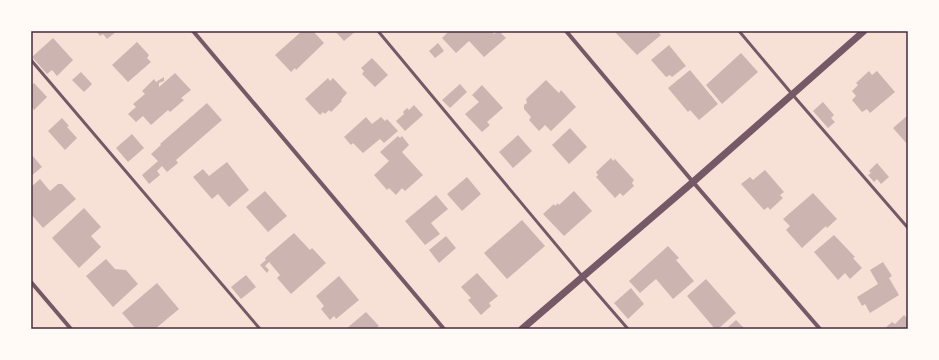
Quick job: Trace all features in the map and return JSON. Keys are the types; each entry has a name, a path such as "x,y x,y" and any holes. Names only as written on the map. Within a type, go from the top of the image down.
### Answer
{"street":[{"path":"193,31 444,329"},
{"path":"566,31 693,182 820,329"},
{"path":"522,329 693,182 864,31"},
{"path":"31,282 71,329"}],"lane":[{"path":"378,31 582,277 628,329"},
{"path":"739,31 908,228"},
{"path":"31,60 260,329"}],"building":[{"path":"96,31 117,31 107,39 103,34 100,36"},
{"path":"302,31 313,31 324,43 296,70 295,68 291,72 275,55"},
{"path":"335,31 356,31 344,41"},
{"path":"449,31 492,31 494,34 499,31 506,38 484,57 469,41 456,53 442,38"},
{"path":"614,31 657,31 661,35 637,55"},
{"path":"53,38 73,60 57,76 52,70 47,74 32,57"},
{"path":"137,42 149,55 147,58 151,62 128,82 112,65"},
{"path":"438,43 444,51 435,58 429,51"},
{"path":"669,45 686,66 672,77 670,75 666,77 651,60"},
{"path":"741,53 758,72 722,104 706,85"},
{"path":"372,58 388,75 375,87 362,74 364,71 361,68"},
{"path":"690,70 718,104 699,120 690,110 688,112 668,88"},
{"path":"869,71 872,75 877,71 895,92 870,113 867,109 862,112 852,100 856,96 852,91 858,85 856,83"},
{"path":"81,72 92,84 84,92 72,80"},
{"path":"175,73 191,90 181,98 184,100 170,112 168,110 151,125 143,116 136,122 128,114 136,107 133,104 145,94 142,91 154,79 156,82 164,77 164,81 159,83 159,87"},
{"path":"328,78 330,81 333,78 347,93 341,100 342,101 331,112 329,110 325,114 323,112 320,115 305,99"},
{"path":"546,80 559,93 561,90 576,107 551,131 545,125 539,131 529,120 531,117 524,109 524,105 527,103 526,99"},
{"path":"34,83 47,97 34,110 31,106 31,86"},
{"path":"460,84 467,92 450,108 442,100"},
{"path":"482,85 503,108 487,122 490,125 482,132 465,114 479,102 472,95"},
{"path":"823,102 834,115 831,118 835,122 828,128 813,111"},
{"path":"207,103 222,120 176,160 178,163 167,172 162,166 157,171 160,175 149,184 142,175 158,161 151,154 161,145 160,144"},
{"path":"414,105 423,115 405,131 396,121 404,114 403,112 407,108 409,110"},
{"path":"908,115 908,145 893,128"},
{"path":"366,117 372,124 381,117 385,121 387,119 398,131 384,143 380,139 363,153 353,143 351,145 344,137"},
{"path":"62,118 69,126 67,127 77,138 65,150 48,131"},
{"path":"570,128 587,147 569,164 552,145"},
{"path":"132,134 144,148 128,162 116,148"},
{"path":"518,135 532,151 513,168 499,152"},
{"path":"398,136 400,138 402,136 409,145 402,152 423,175 405,191 402,188 396,195 389,188 387,190 374,175 389,161 380,152"},
{"path":"31,154 42,167 31,176"},
{"path":"611,158 613,161 615,159 634,180 632,183 634,186 623,196 620,193 615,198 596,177 598,175 596,172"},
{"path":"227,162 249,190 229,207 218,194 212,199 193,177 203,169 209,176"},
{"path":"877,163 889,177 881,184 877,179 874,182 868,175 871,173 869,171"},
{"path":"765,170 784,192 780,195 783,198 770,210 768,207 764,210 741,184 750,177 753,180"},
{"path":"467,177 481,194 462,211 447,194"},
{"path":"40,179 50,191 58,184 62,184 76,199 43,228 31,214 31,187"},
{"path":"265,191 287,216 268,232 246,207"},
{"path":"574,191 592,211 564,236 543,214 554,204 555,206 558,203 559,205"},
{"path":"813,193 837,219 827,228 826,226 802,248 786,230 790,226 783,219"},
{"path":"436,195 448,209 431,223 440,234 425,245 405,221"},
{"path":"84,208 101,227 91,236 101,247 79,268 52,238"},
{"path":"522,220 545,246 507,279 484,253"},
{"path":"294,233 310,250 312,248 326,263 291,294 277,278 280,275 269,262 265,266 269,270 267,273 260,265 266,260 265,258"},
{"path":"834,235 855,257 853,258 862,268 850,279 845,273 838,280 814,252"},
{"path":"446,236 456,248 439,263 429,250"},
{"path":"668,246 679,258 676,260 694,281 673,299 656,279 640,293 629,281"},
{"path":"106,259 115,269 126,270 138,284 113,307 86,276"},
{"path":"883,262 892,276 889,278 899,295 870,313 865,304 862,306 857,297 878,284 870,270"},
{"path":"477,273 498,296 489,303 491,306 481,315 468,300 471,298 461,287"},
{"path":"246,275 256,287 241,299 231,287"},
{"path":"339,276 359,300 336,319 334,316 330,320 321,309 324,306 316,296"},
{"path":"706,279 736,313 718,329 715,329 687,296"},
{"path":"157,283 179,309 155,329 136,329 122,313"},
{"path":"631,288 644,304 628,319 614,303"},
{"path":"366,312 379,326 375,329 346,329"},
{"path":"904,315 908,319 908,329 884,329 892,322 895,324"},
{"path":"736,320 745,329 726,329"}]}
